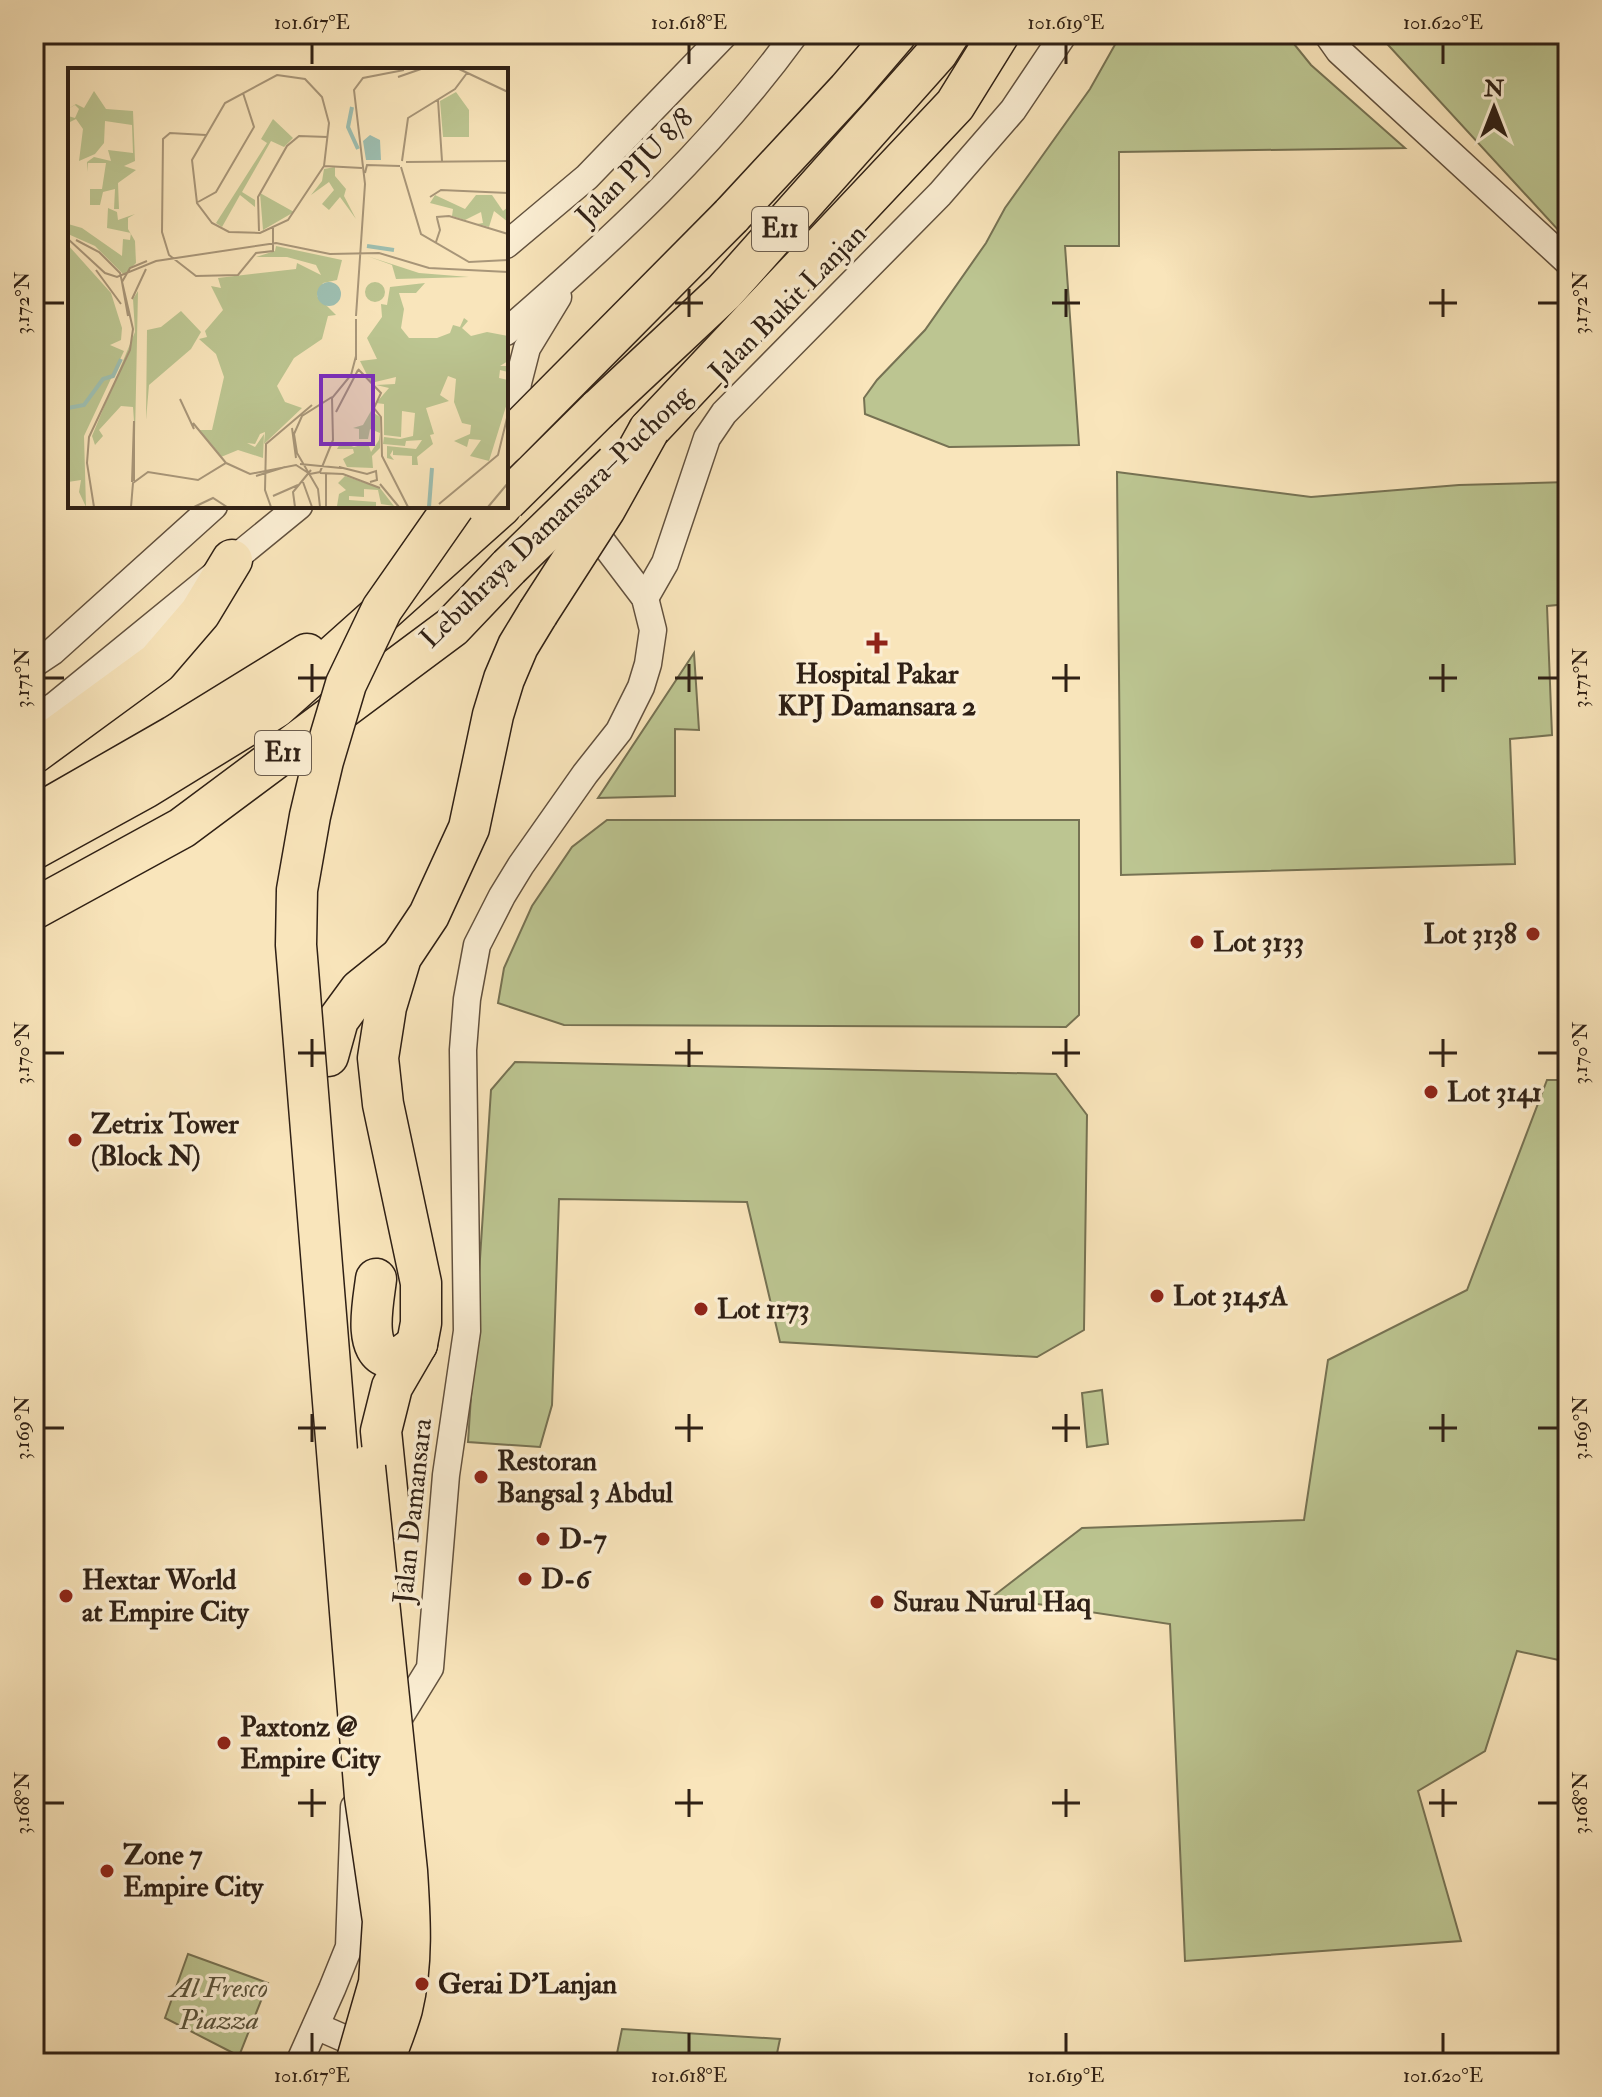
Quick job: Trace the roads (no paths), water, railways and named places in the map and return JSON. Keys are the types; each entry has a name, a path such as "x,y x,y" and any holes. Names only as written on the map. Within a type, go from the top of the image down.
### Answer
{"highway":[{"path":"511,448 731,216 896,34"},
{"name":"Lebuhraya Damansara–Puchong","path":"508,490 724,292 937,53 949,34"},
{"name":"Lebuhraya Damansara–Puchong","path":"34,909 182,828 452,627 649,430 955,105 999,34"},
{"path":"379,1749 401,1623 381,1431 392,1387 417,1344 421,1323 421,1283 383,1104 378,1058 386,1007 401,957 429,915 469,828 493,715 518,646 605,509 649,430"},
{"path":"348,2055 379,1983 383,1921 365,1797 296,945 297,890 323,761 346,684 382,609 485,510"},
{"name":"Lebuhraya Damansara–Puchong","path":"34,849 145,788 275,708 401,597 485,510"},
{"path":"34,753 157,663 200,613 232,560"},
{"path":"34,811 52,806 174,736 401,597"},
{"path":"383,2063 401,2010 411,1928 335,1169 328,1056 338,1020 360,990 401,957"},
{"path":"376,1279 372,1337 376,1349 384,1356 396,1357 406,1354 417,1344"}],"street":[{"name":"Jalan PJU 8/8","path":"508,243 587,177 725,34"},
{"name":"Jalan PJU 8/8","path":"508,330 671,180 743,103 795,34"},
{"name":"Jalan Bukit Lanjan","path":"645,598 665,563 707,438 724,413 940,194 1013,110 1064,34"},
{"path":"1327,34 1339,51 1568,262"},
{"path":"511,448 518,383 527,348 570,276"},
{"path":"34,664 52,652 212,508"},
{"path":"34,719 297,508"},
{"path":"601,540 645,598"},
{"name":"Jalan Damansara","path":"379,1749 430,1668 446,1475 467,1331 463,1050 467,999 477,945 521,865 619,731 641,687 653,630 645,598"},
{"path":"316,2026 348,2055 367,1995 376,1950 383,1843 379,1749"},
{"path":"299,2063 349,1947 354,1807"}],"place":[{"name":"Hospital Pakar KPJ Damansara 2","path":"877,643"},
{"name":"Lot 3138","path":"1533,934"},
{"name":"Lot 3133","path":"1197,942"},
{"name":"Lot 3141","path":"1431,1092"},
{"name":"Zetrix Tower (Block N)","path":"75,1140"},
{"name":"Lot 3145A","path":"1157,1296"},
{"name":"Lot 1173","path":"701,1309"},
{"name":"Restoran Bangsal 3 Abdul","path":"481,1477"},
{"name":"D-7","path":"543,1539"},
{"name":"D-6","path":"525,1579"},
{"name":"Hextar World at Empire City","path":"66,1596"},
{"name":"Surau Nurul Haq","path":"877,1602"},
{"name":"Paxtonz @ Empire City","path":"224,1743"},
{"name":"Zone 7 Empire City","path":"107,1871"},
{"name":"Gerai D’Lanjan","path":"422,1984"}],"park label":[{"name":"Al Fresco Piazza","path":"219,2004"}]}
